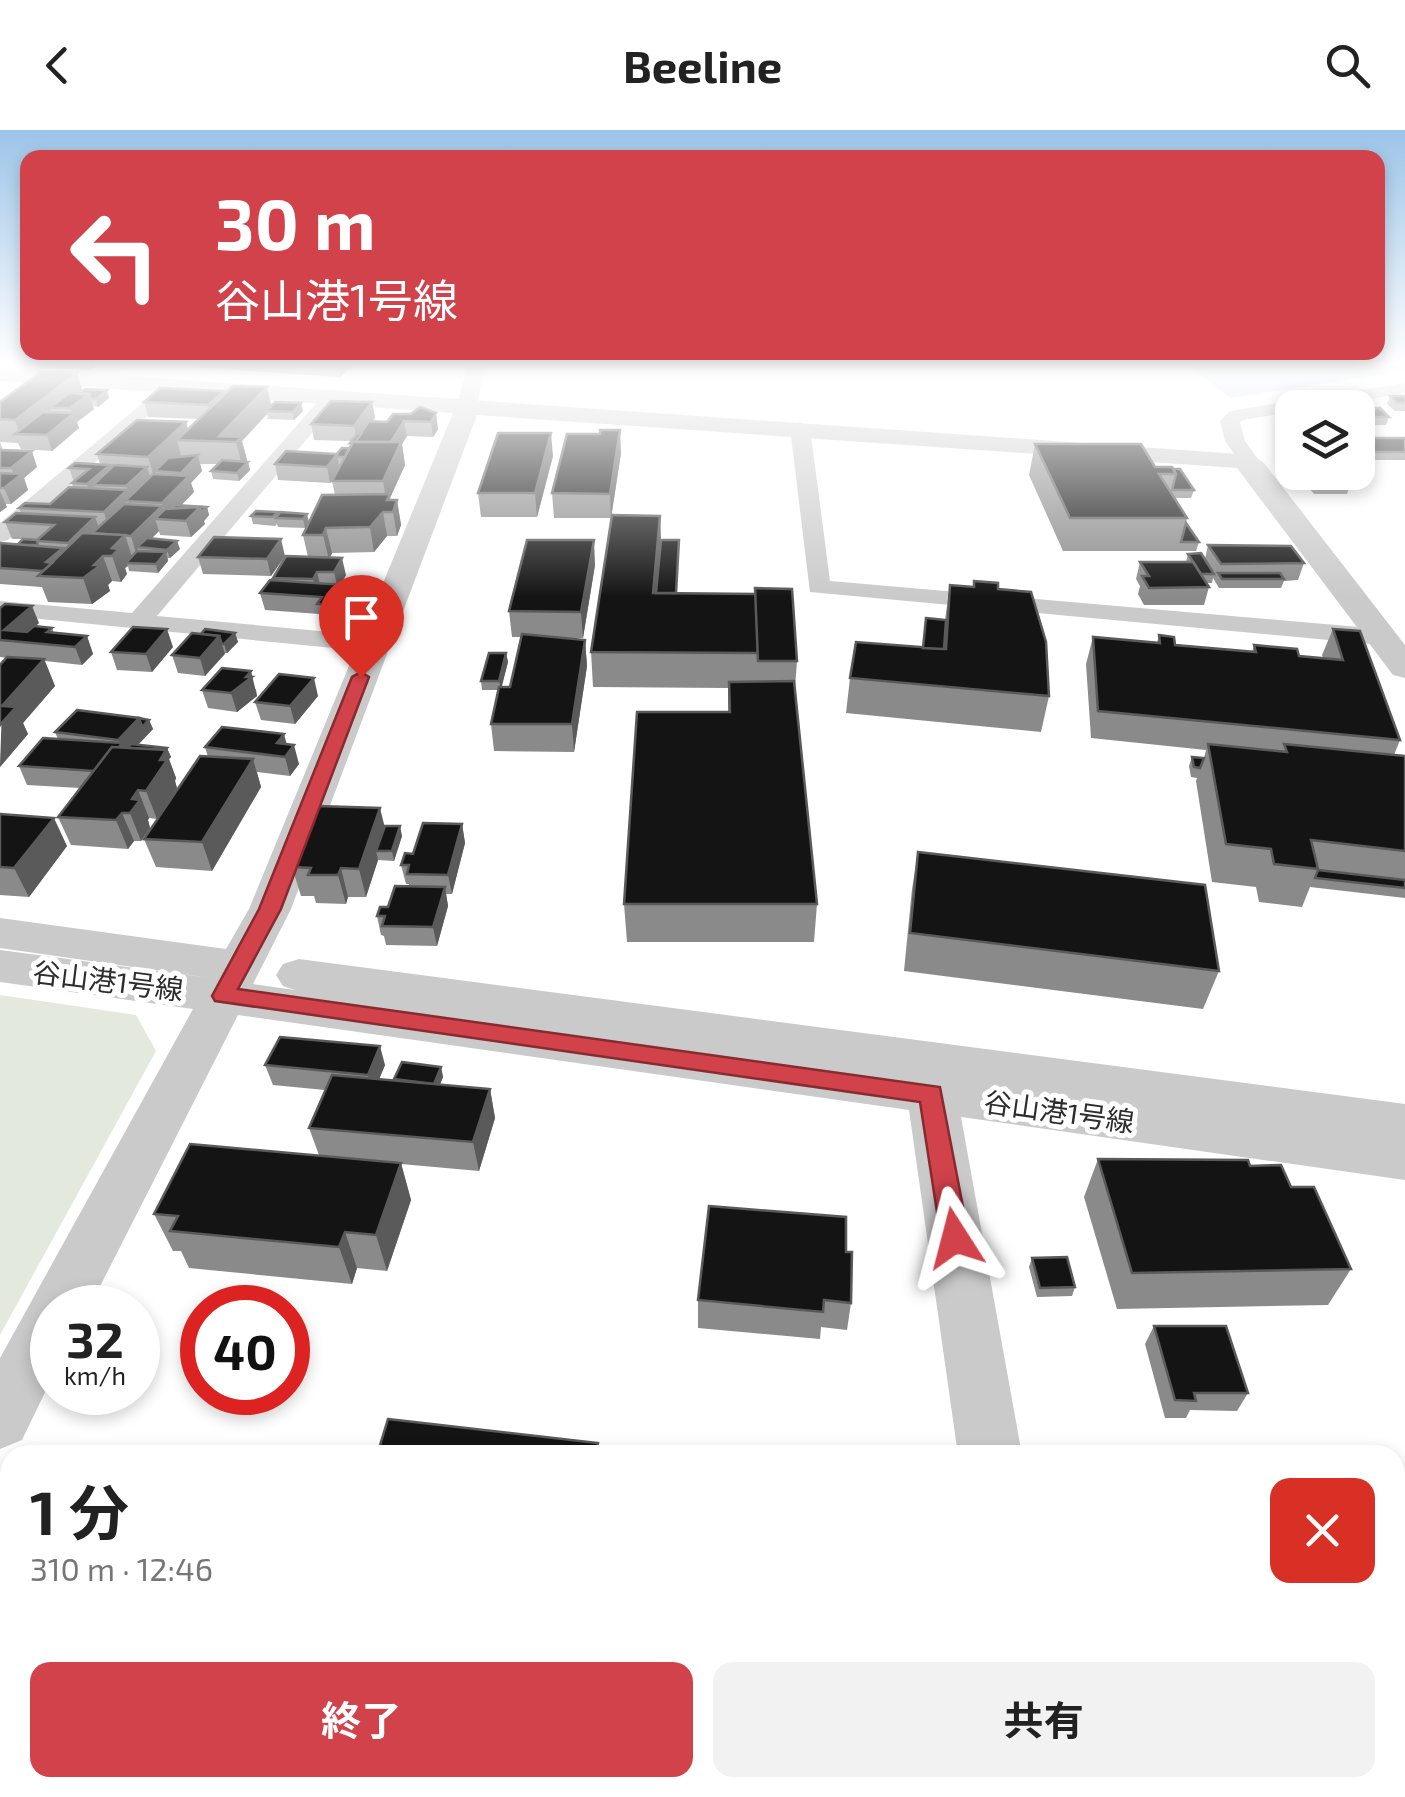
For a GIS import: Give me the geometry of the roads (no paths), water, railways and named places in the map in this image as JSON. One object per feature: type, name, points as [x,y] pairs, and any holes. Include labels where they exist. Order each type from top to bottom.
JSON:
[{"type":"street","points":[[0,536],[108,441]]},
{"type":"street","points":[[139,621],[294,441]]},
{"type":"street","points":[[71,1285],[270,909],[454,441]]},
{"type":"street","points":[[802,441],[819,587],[1382,637]]},
{"type":"street","points":[[899,441],[1256,469]]},
{"type":"street","points":[[1235,441],[1405,668]]},
{"type":"street","points":[[0,608],[374,644]]},
{"type":"street","name":"谷山港1号線","points":[[0,934],[231,981],[929,1077],[1405,1159]]},
{"type":"street","name":"谷山港1号線","points":[[0,966],[231,981]]},
{"type":"street","points":[[929,1077],[988,1445]]},
{"type":"street","name":"谷山港1号線","points":[[929,1077],[1405,1124]]},
{"type":"street","points":[[0,1419],[30,1361]]}]
